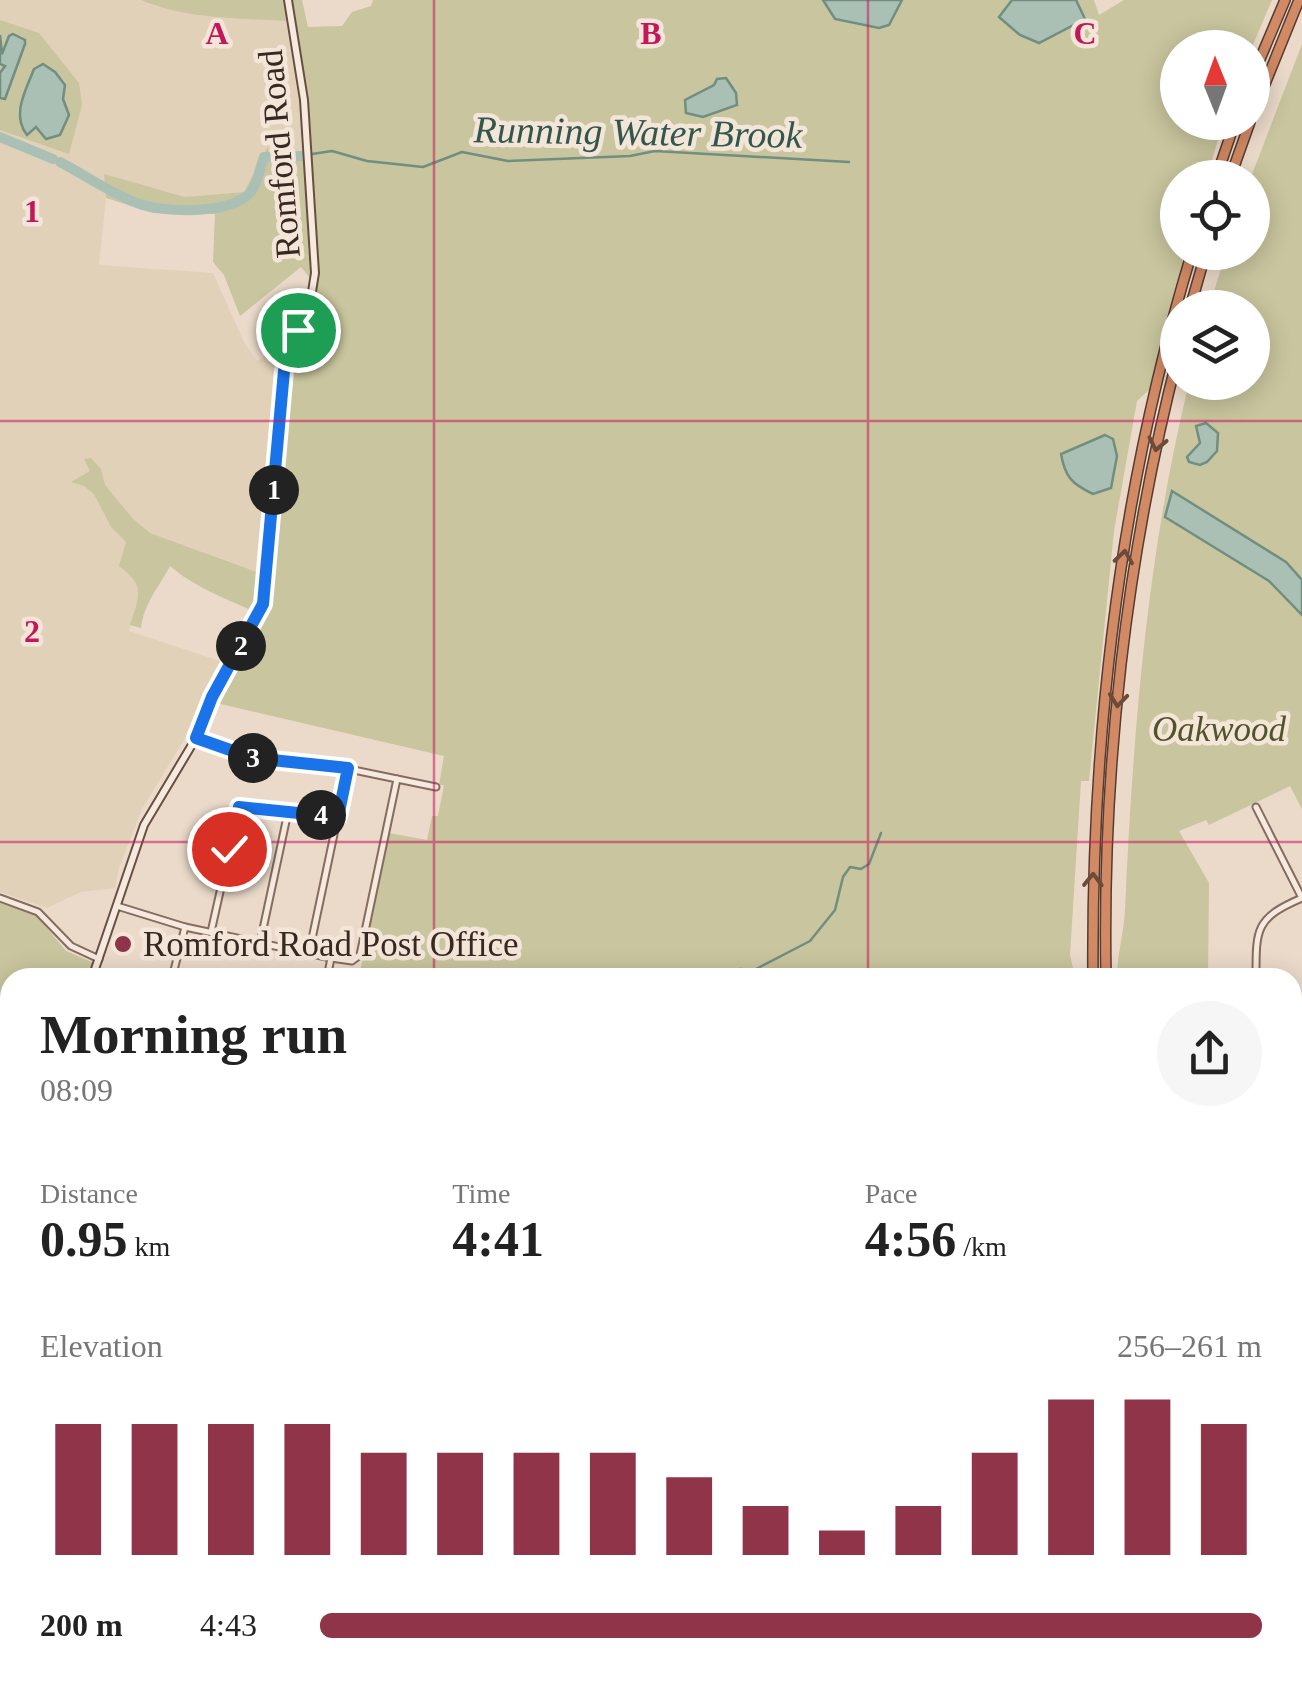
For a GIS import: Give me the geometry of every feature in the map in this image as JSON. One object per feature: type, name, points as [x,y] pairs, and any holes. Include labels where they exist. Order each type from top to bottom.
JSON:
[{"type":"highway","points":[[1270,35],[1285,0]]},
{"type":"highway","points":[[1270,72],[1299,0]]},
{"type":"highway","points":[[1093,968],[1095,813],[1112,638],[1146,433],[1187,270]]},
{"type":"highway","points":[[1106,968],[1108,822],[1118,698],[1140,534],[1168,400]]},
{"type":"street","name":"Romford Road","points":[[96,968],[144,825],[196,738],[212,697],[263,604],[286,361],[313,294],[315,253],[304,100],[288,0]]},
{"type":"street","points":[[196,738],[253,758],[348,768],[436,787]]},
{"type":"street","points":[[309,953],[348,768]]},
{"type":"street","points":[[117,906],[184,927],[352,961],[360,955],[397,778]]},
{"type":"street","points":[[211,933],[239,807],[338,817]]},
{"type":"street","points":[[1256,808],[1302,898],[1273,911],[1260,926],[1257,968]]},
{"type":"street","points":[[260,943],[288,812]]},
{"type":"street","points":[[194,841],[229,849]]},
{"type":"street","points":[[0,898],[38,912],[71,946],[99,959]]},
{"type":"street","points":[[174,968],[184,927]]},
{"type":"street","points":[[329,968],[331,958]]},
{"type":"shaded area","points":[[0,0],[141,0],[158,7],[286,21],[307,153],[270,155],[267,148],[244,192],[185,197],[105,175],[99,265],[213,273],[244,342],[257,361],[275,351],[287,354],[267,575],[150,533],[135,577],[140,595],[129,631],[220,661],[187,735],[142,809],[115,888],[81,892],[47,908],[0,892]]},
{"type":"shaded area","points":[[823,0],[902,0],[889,25],[879,28],[835,19]]},
{"type":"shaded area","points":[[1012,0],[1076,0],[1085,19],[1039,43],[1020,35],[999,17]]},
{"type":"shaded area","points":[[13,34],[25,40],[25,44],[5,99],[0,98],[0,73],[5,66],[0,64],[0,35],[2,54]]},
{"type":"shaded area","points":[[43,64],[65,85],[63,99],[69,115],[60,135],[46,139],[36,127],[27,135],[20,119],[34,69]]},
{"type":"shaded area","points":[[726,78],[736,93],[737,105],[703,117],[686,113],[685,100],[714,85],[717,79]]},
{"type":"shaded area","points":[[1206,423],[1218,433],[1217,451],[1200,465],[1189,462],[1187,457],[1200,443],[1196,426]]},
{"type":"shaded area","points":[[1105,435],[1113,439],[1117,456],[1111,488],[1093,494],[1071,479],[1061,454]]},
{"type":"shaded area","points":[[1172,491],[1286,562],[1302,580],[1302,615],[1269,581],[1165,517]]},
{"type":"green space","points":[[141,0],[302,0],[308,27],[342,26],[352,12],[371,6],[373,0],[822,0],[835,19],[895,16],[902,0],[1012,0],[999,18],[1085,20],[1076,0],[1094,0],[1099,15],[1124,0],[1272,0],[1259,30],[1160,30],[1160,140],[1218,140],[1212,160],[1160,160],[1160,270],[1182,270],[1177,290],[1160,290],[1160,352],[1150,389],[1137,401],[1114,531],[1089,781],[1081,781],[1070,955],[1073,968],[361,968],[389,833],[427,840],[432,816],[438,816],[444,756],[216,703],[231,675],[226,672],[259,614],[201,587],[170,566],[149,603],[141,628],[130,625],[138,592],[133,579],[119,566],[126,542],[111,527],[94,494],[71,482],[90,471],[84,459],[91,458],[101,469],[105,485],[150,533],[266,575],[286,361],[307,313],[315,273],[305,118],[290,15],[286,21],[175,11]]},
{"type":"green space","points":[[0,20],[39,33],[79,83],[82,105],[69,154],[0,130]]},
{"type":"green space","name":"Oakwood","points":[[1302,44],[1302,580],[1286,562],[1173,491],[1165,516],[1269,581],[1302,615],[1302,809],[1290,786],[1209,825],[1206,820],[1179,831],[1209,883],[1208,968],[1118,968],[1144,644],[1162,513],[1185,400],[1270,400],[1270,290],[1214,290],[1221,270],[1270,270],[1270,160],[1258,160],[1265,140],[1270,140],[1270,127]]},
{"type":"green space","points":[[268,146],[269,160],[304,158],[311,279],[301,267],[240,316],[224,275],[213,262],[215,214],[153,213],[106,198],[104,174],[185,197],[244,192]]},
{"type":"green space","points":[[0,902],[37,916],[66,951],[94,963],[91,968],[0,968]]},
{"type":"waterway","points":[[0,137],[53,159]]},
{"type":"waterway","name":"Running Water Brook","points":[[312,154],[332,151],[367,161],[423,167],[462,152],[508,161],[630,156],[655,151],[849,162]]},
{"type":"waterway","points":[[60,162],[137,203],[195,210],[227,205],[250,193],[264,157],[301,156]]},
{"type":"waterway","points":[[758,968],[810,941],[835,910],[843,877],[850,867],[861,869],[869,864],[881,833]]},
{"type":"place","name":"Romford Road Post Office","points":[[123,944]]},
{"type":"route","points":[[229,849],[239,807],[338,817],[348,768],[253,758],[196,738],[212,697],[259,614],[266,592],[284,371],[298,330]]}]
